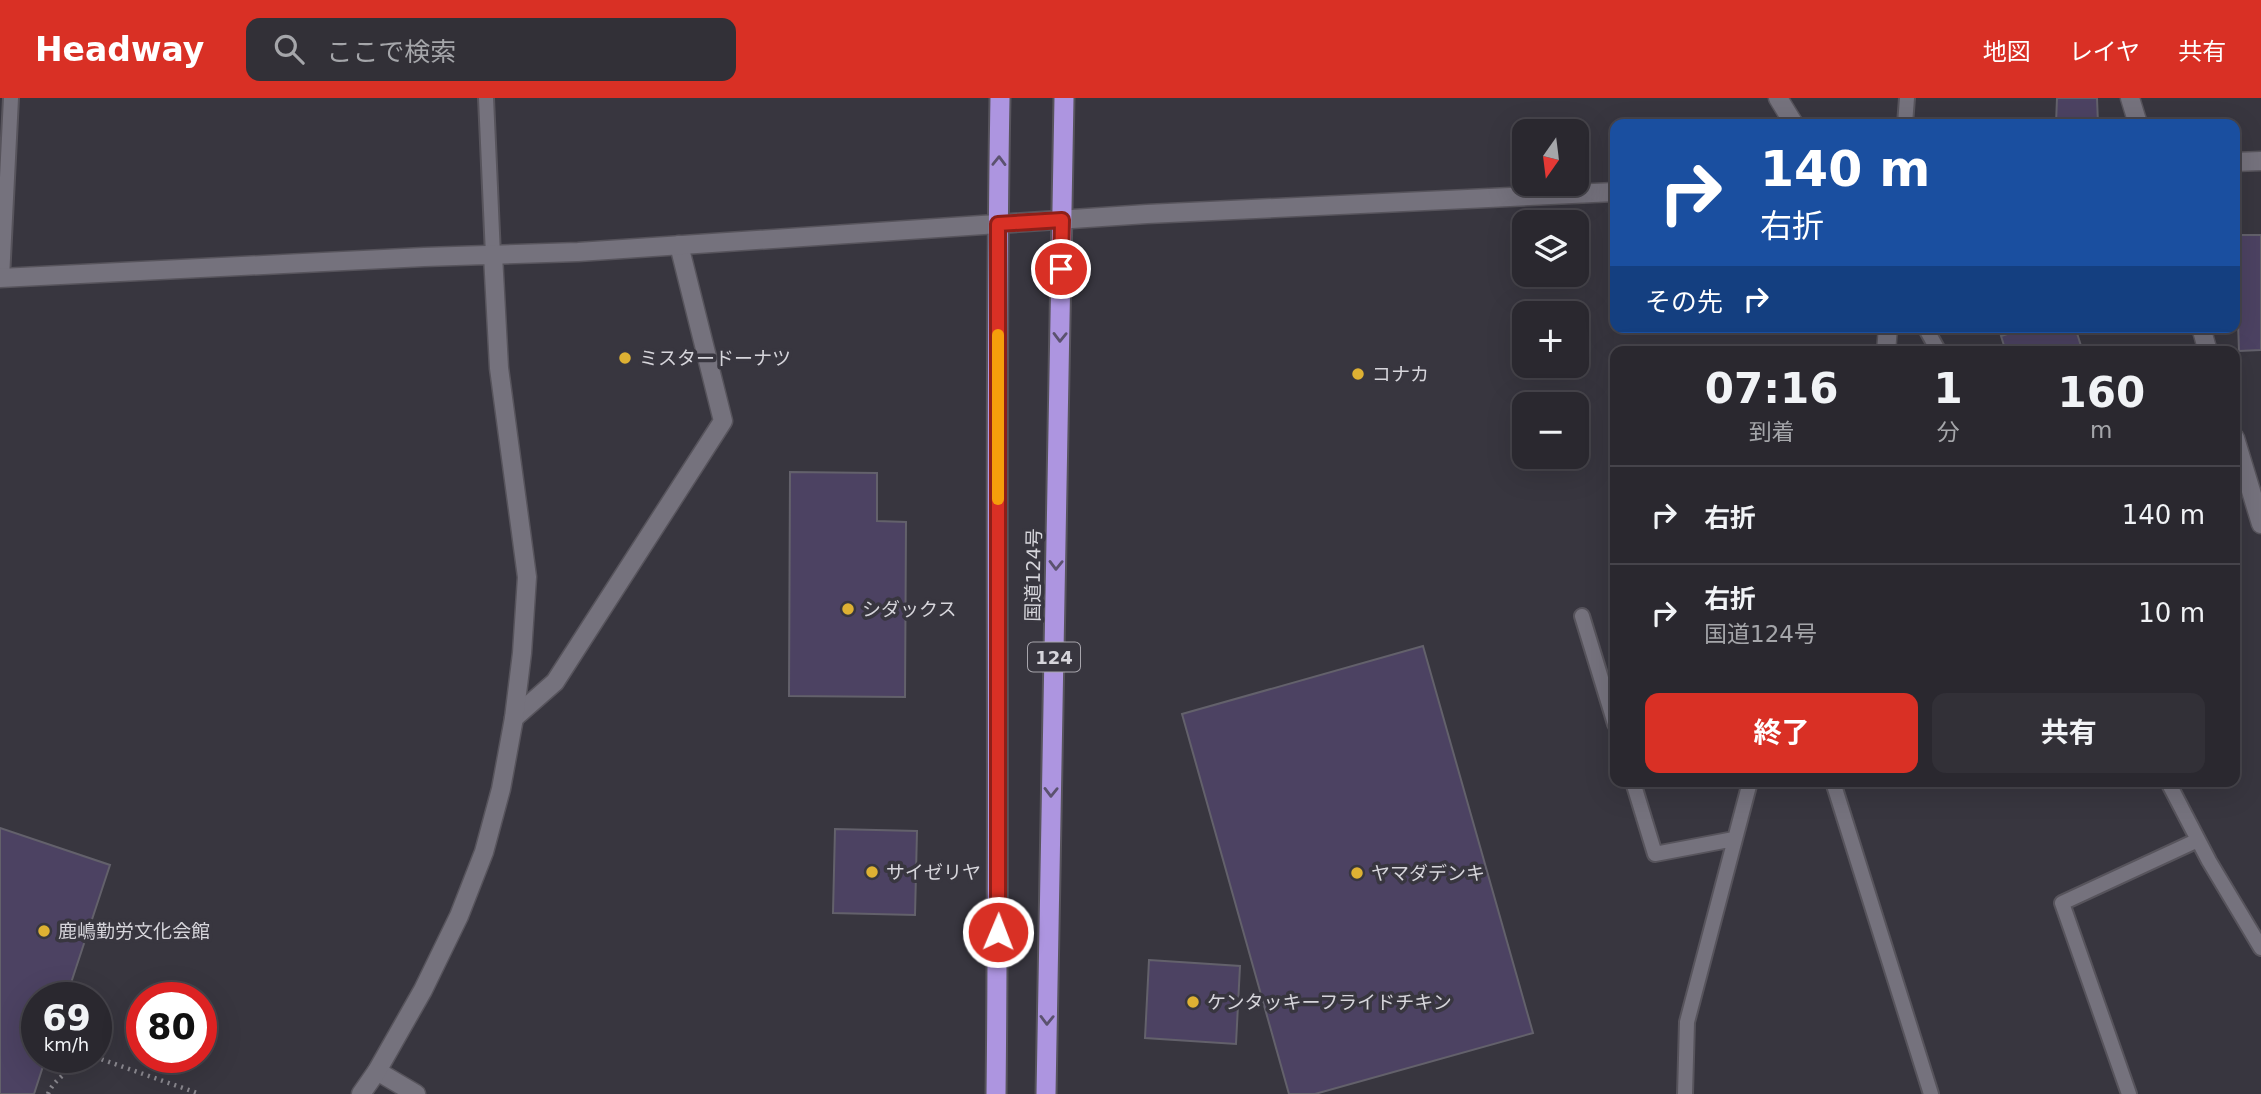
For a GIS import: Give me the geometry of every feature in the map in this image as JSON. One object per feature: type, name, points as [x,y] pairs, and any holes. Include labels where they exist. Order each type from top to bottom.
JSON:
[{"type":"highway","name":"国道124号","points":[[996,1094],[999,878],[1000,98]]},
{"type":"highway","name":"国道124号","points":[[1046,1094],[1064,98]]},
{"type":"street","points":[[1778,98],[1791,119]]},
{"type":"street","points":[[2130,98],[2136,119]]},
{"type":"street","points":[[2240,162],[2261,161]]},
{"type":"street","points":[[1,278],[493,256],[1174,212],[1610,192]]},
{"type":"street","points":[[514,718],[555,682],[723,421],[680,245]]},
{"type":"street","points":[[361,1094],[423,990],[459,916],[484,852],[501,789],[514,718],[527,577],[499,368],[493,256]]},
{"type":"street","points":[[2240,455],[2261,524]]},
{"type":"street","points":[[377,1071],[416,1094]]},
{"type":"lane","points":[[1,278],[11,98]]},
{"type":"lane","points":[[486,98],[493,256]]},
{"type":"lane","points":[[1905,119],[1907,98]]},
{"type":"lane","points":[[1582,616],[1610,708]]},
{"type":"lane","points":[[1635,787],[1655,854],[1734,839]]},
{"type":"lane","points":[[1685,1094],[1687,1022],[1749,787]]},
{"type":"lane","points":[[1835,787],[1931,1094]]},
{"type":"lane","points":[[2171,787],[2261,948]]},
{"type":"lane","points":[[2129,1094],[2062,903],[2198,840]]},
{"type":"path","points":[[112,1063],[200,1094]]},
{"type":"path","points":[[48,1094],[51,1084],[67,1073]]},
{"type":"building","points":[[2057,98],[2097,98],[2098,119],[2056,119]]},
{"type":"building","points":[[2240,235],[2261,235],[2261,350],[2240,351]]},
{"type":"building","points":[[2010,333],[2077,333],[2081,346],[2004,346],[2001,336]]},
{"type":"building","name":"シダックス","points":[[790,472],[877,473],[877,521],[906,522],[905,697],[789,696]]},
{"type":"building","name":"ヤマダデンキ","points":[[1423,646],[1533,1033],[1315,1094],[1289,1094],[1182,714]]},
{"type":"building","name":"鹿嶋勤労文化会館","points":[[0,828],[110,865],[71,982],[21,982],[21,1073],[41,1073],[34,1094],[0,1094]]},
{"type":"building","points":[[835,829],[917,831],[915,915],[833,913]]},
{"type":"building","name":"ケンタッキーフライドチキン","points":[[1149,960],[1240,966],[1236,1044],[1145,1038]]},
{"type":"slow traffic","points":[[998,335],[998,499]]},
{"type":"place","name":"ミスタードーナツ","points":[[625,358]]},
{"type":"place","name":"コナカ","points":[[1358,374]]},
{"type":"place","name":"シダックス","points":[[848,609]]},
{"type":"place","name":"サイゼリヤ","points":[[872,872]]},
{"type":"place","name":"ヤマダデンキ","points":[[1357,873]]},
{"type":"place","name":"鹿嶋勤労文化会館","points":[[44,931]]},
{"type":"place","name":"ケンタッキーフライドチキン","points":[[1193,1002]]},
{"type":"route","points":[[998,932],[998,224],[1062,220],[1061,269]]}]
